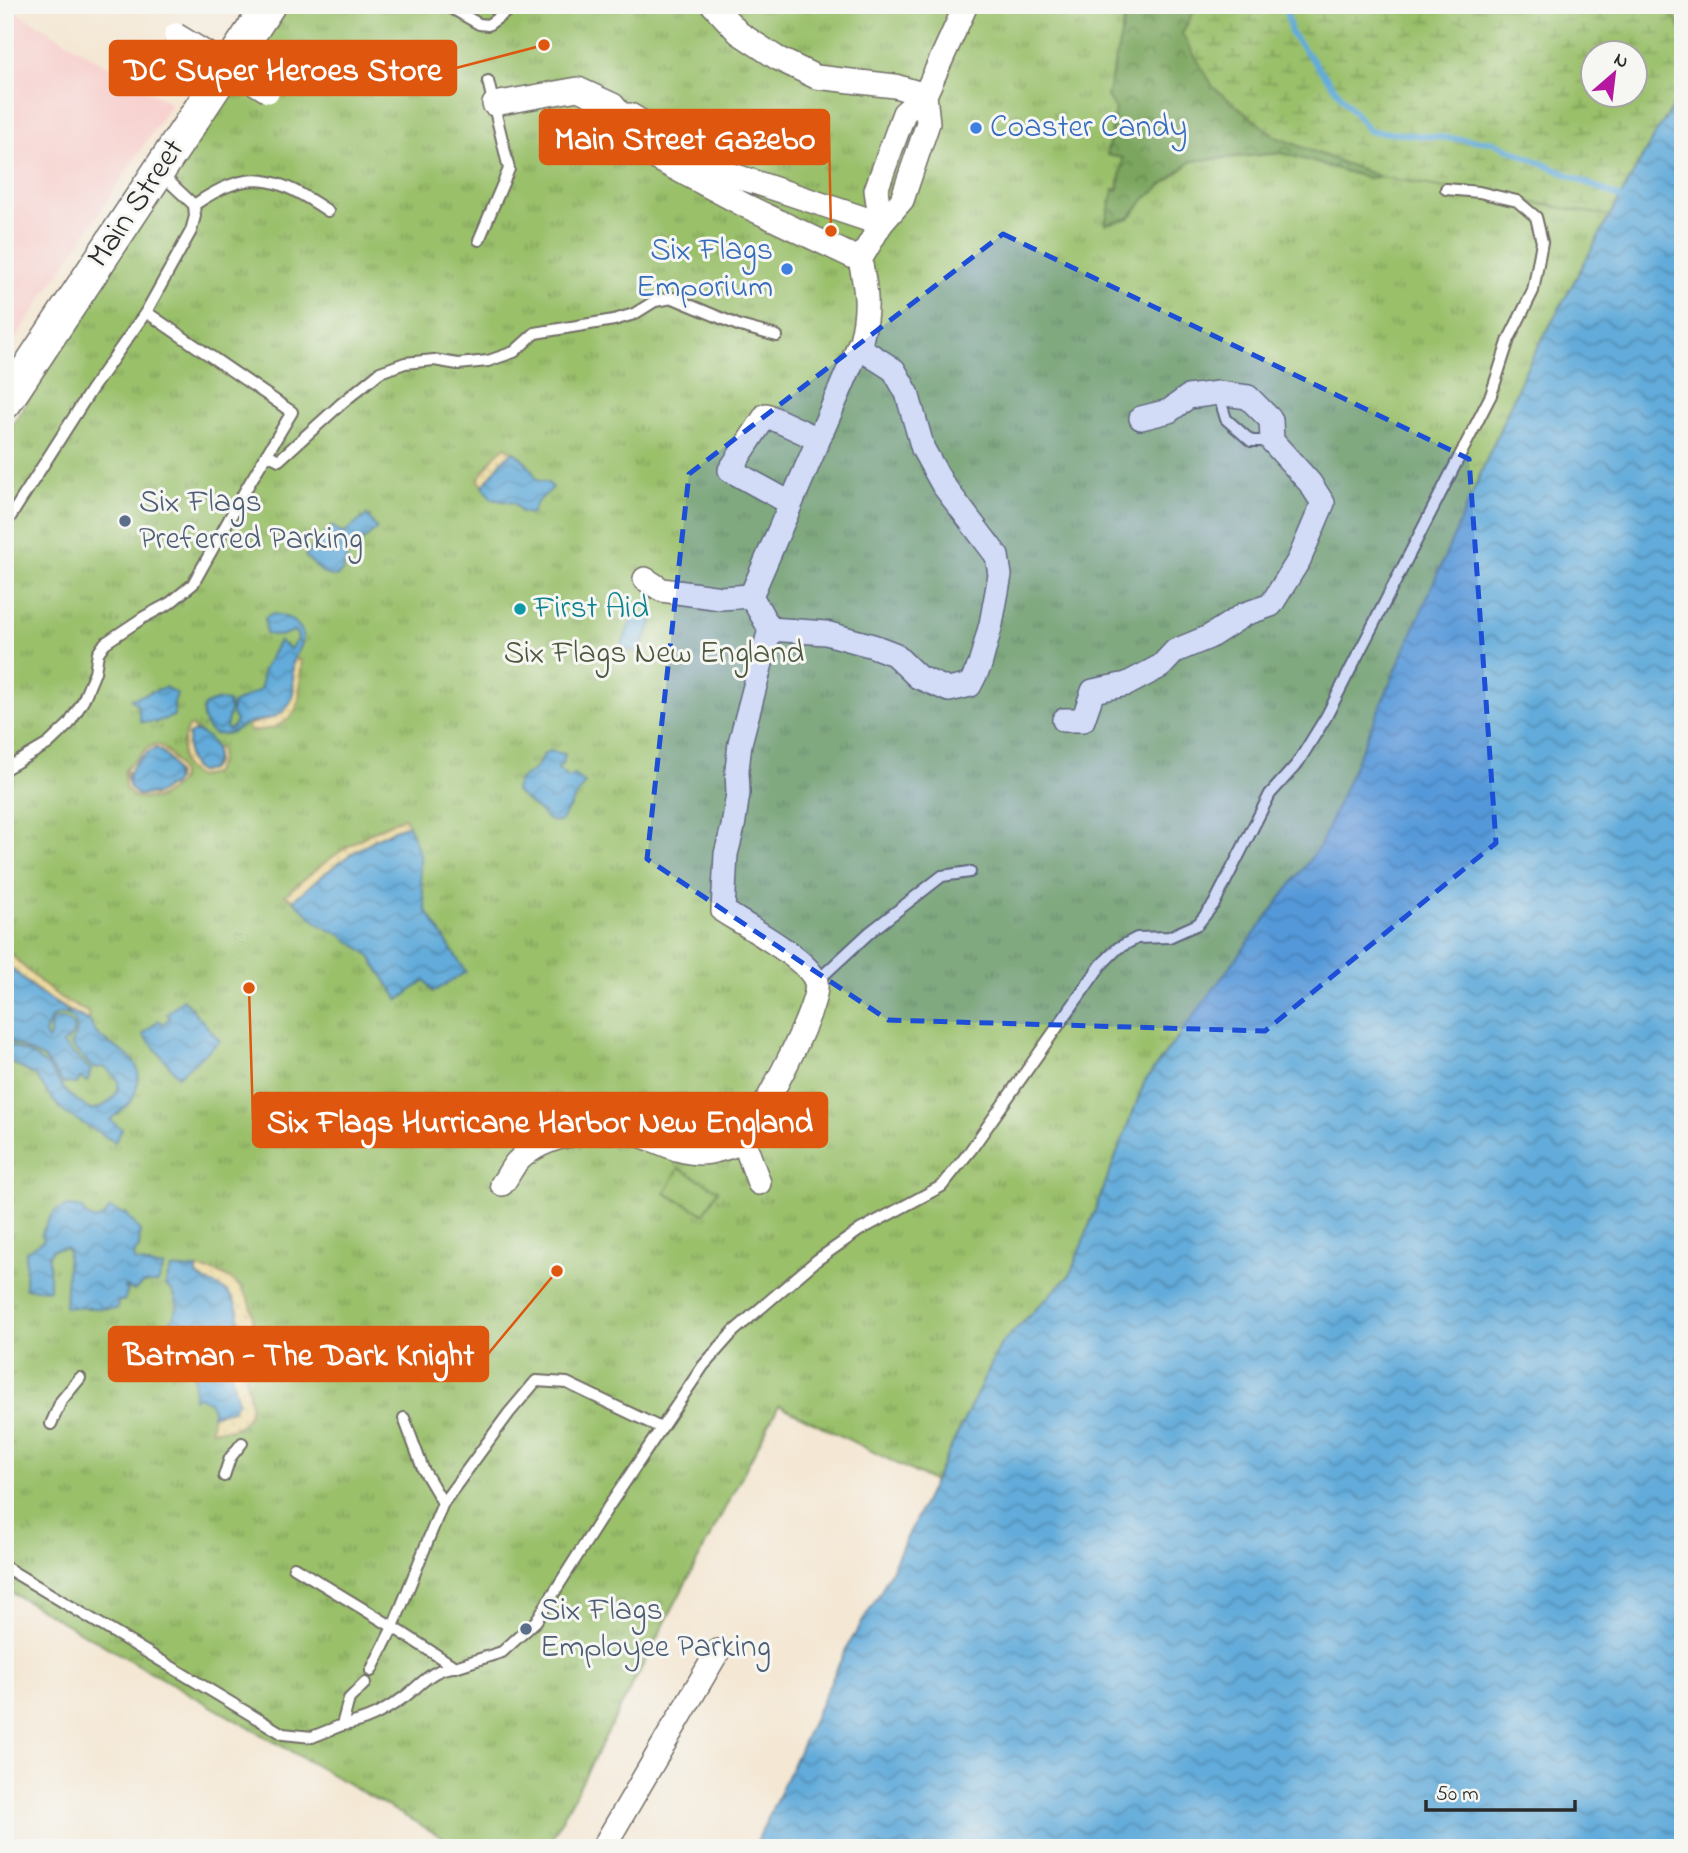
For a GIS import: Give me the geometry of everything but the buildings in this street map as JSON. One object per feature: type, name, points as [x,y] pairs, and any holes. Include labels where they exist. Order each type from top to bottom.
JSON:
[{"type":"main road","name":"Main Street","points":[[5,403],[269,5]]},
{"type":"street","points":[[713,5],[739,33],[777,58],[816,77],[895,86],[925,95]]},
{"type":"street","points":[[751,596],[858,347],[868,315],[860,260],[881,225],[876,190],[904,113],[925,95],[966,5]]},
{"type":"street","points":[[176,35],[268,91]]},
{"type":"street","points":[[494,104],[578,89],[667,137],[709,167],[881,225]]},
{"type":"street","points":[[612,105],[659,159],[746,206],[860,260]]},
{"type":"street","points":[[770,629],[826,633],[873,646],[894,654],[918,677],[949,690],[971,685],[980,665],[1000,575],[997,556],[943,485],[923,449],[907,393],[894,370],[858,347]]},
{"type":"street","points":[[1064,720],[1083,720],[1093,691],[1127,684],[1161,666],[1175,651],[1209,637],[1245,614],[1271,604],[1299,560],[1323,503],[1310,483],[1272,441],[1271,420],[1248,397],[1218,393],[1188,397],[1169,411],[1141,418]]},
{"type":"street","points":[[790,503],[730,470],[766,415],[818,439]]},
{"type":"street","points":[[645,579],[662,590],[721,598],[751,596]]},
{"type":"street","points":[[751,596],[770,629],[740,743],[738,793],[726,854],[723,911],[792,955],[811,973],[816,982],[814,1000],[807,1019],[744,1142],[760,1183]]},
{"type":"street","points":[[502,1184],[518,1161],[530,1151],[550,1141],[581,1132],[634,1134],[685,1151],[701,1153],[744,1142]]},
{"type":"street","points":[[603,1848],[718,1651]]},
{"type":"lane","points":[[446,5],[479,24],[488,25],[506,12]]},
{"type":"lane","points":[[480,240],[509,169],[488,81]]},
{"type":"lane","points":[[5,525],[90,390],[146,313],[191,231],[195,216],[194,205],[159,172]]},
{"type":"lane","points":[[194,205],[229,184],[262,179],[274,181],[305,196],[328,211]]},
{"type":"lane","points":[[5,1567],[283,1734],[312,1737],[342,1725],[362,1723],[402,1699],[440,1668],[455,1667],[502,1652],[536,1620],[703,1366],[734,1331],[772,1296],[860,1230],[942,1186],[1101,965],[1118,948],[1137,938],[1169,937],[1198,924],[1214,904],[1270,794],[1297,764],[1358,658],[1491,395],[1509,339],[1533,291],[1542,242],[1536,217],[1517,201],[1479,192],[1446,189]]},
{"type":"lane","points":[[267,454],[279,460],[380,372],[405,363],[434,360],[458,364],[488,361],[514,352],[535,333],[614,320],[634,314],[655,301],[673,298],[740,326],[777,336]]},
{"type":"lane","points":[[5,769],[48,744],[69,724],[83,701],[95,672],[98,653],[105,643],[170,603],[193,584],[292,412],[146,313]]},
{"type":"lane","points":[[816,982],[870,932],[942,876],[970,872]]},
{"type":"lane","points":[[51,1424],[69,1389],[80,1378]]},
{"type":"lane","points":[[371,1671],[393,1627],[443,1503],[509,1412],[536,1381],[567,1383],[661,1429]]},
{"type":"lane","points":[[404,1418],[423,1469],[443,1503]]},
{"type":"lane","points":[[224,1476],[230,1458],[242,1443]]},
{"type":"lane","points":[[294,1567],[455,1667]]},
{"type":"lane","points":[[342,1725],[349,1699],[365,1683]]},
{"type":"highlighted area","points":[[1003,234],[1469,459],[1496,843],[1265,1031],[888,1020],[647,859],[689,474]]},
{"type":"shaded area","points":[[5,5],[171,104],[5,355]]},
{"type":"green space","name":"Six Flags New England","points":[[287,5],[1683,5],[1683,92],[1654,136],[1525,371],[1320,846],[1145,1081],[1070,1275],[1001,1344],[934,1482],[779,1405],[547,1848],[461,1848],[5,1589],[5,437],[122,250]]},
{"type":"green space","points":[[1128,5],[1197,5],[1182,34],[1276,137],[1381,177],[1368,178],[1282,153],[1192,161],[1145,199],[1129,218],[1105,224],[1114,189],[1118,190],[1123,158],[1107,155],[1115,109],[1107,96]]},
{"type":"green space","points":[[1197,5],[1667,5],[1683,33],[1683,92],[1654,136],[1610,216],[1381,177],[1276,137],[1214,88],[1182,34]]},
{"type":"green space","points":[[679,1168],[718,1190],[704,1214],[665,1193]]},
{"type":"sand","points":[[506,447],[513,452],[502,461],[483,486],[478,479],[497,453]]},
{"type":"sand","points":[[294,658],[302,661],[297,708],[284,722],[273,728],[251,732],[248,727],[250,724],[278,715],[290,703]]},
{"type":"sand","points":[[189,726],[200,732],[195,731],[188,736],[189,760],[198,772],[210,770],[216,763],[216,748],[220,748],[220,762],[213,774],[198,777],[184,766],[183,746]]},
{"type":"sand","points":[[156,744],[165,749],[178,766],[181,777],[179,782],[156,799],[134,797],[125,788],[124,772],[128,774],[126,778],[153,796],[176,780],[177,774],[167,756],[146,754],[129,773],[125,770],[146,749]]},
{"type":"sand","points":[[404,817],[408,825],[362,847],[293,900],[285,895],[342,851]]},
{"type":"sand","points":[[5,949],[54,993],[88,1012],[90,1021],[44,996],[26,981],[5,962]]},
{"type":"sand","points":[[197,1269],[219,1273],[237,1284],[249,1301],[252,1312],[253,1323],[245,1365],[250,1396],[249,1413],[243,1423],[230,1429],[211,1430],[212,1415],[232,1410],[237,1401],[231,1370],[237,1339],[204,1282],[197,1275]]},
{"type":"water","points":[[1683,92],[1683,1848],[754,1848],[846,1649],[881,1591],[1001,1344],[1070,1275],[1145,1081],[1320,846],[1525,371],[1654,136]]},
{"type":"water","points":[[513,452],[527,464],[537,480],[548,483],[553,488],[537,502],[531,514],[521,512],[514,503],[492,499],[483,486],[502,461]]},
{"type":"water","points":[[367,515],[377,529],[349,552],[342,571],[336,577],[324,574],[305,556],[332,526],[343,534]]},
{"type":"water","points":[[634,613],[653,620],[639,654],[621,647]]},
{"type":"water","points":[[271,614],[292,620],[302,633],[303,642],[293,664],[291,701],[279,715],[244,725],[227,734],[214,734],[204,721],[205,705],[219,700],[228,702],[230,709],[226,728],[228,730],[233,727],[236,721],[232,714],[232,704],[261,687],[263,670],[279,641],[290,649],[298,640],[294,631],[280,636],[266,634],[265,618]]},
{"type":"water","points":[[165,687],[177,694],[174,716],[156,722],[141,722],[137,704],[131,699]]},
{"type":"water","points":[[195,731],[207,737],[214,746],[216,758],[210,770],[199,772],[189,760],[188,736]]},
{"type":"water","points":[[156,748],[172,765],[174,781],[172,786],[157,794],[138,795],[128,783],[131,769],[142,757]]},
{"type":"water","points":[[549,751],[565,754],[563,765],[559,765],[558,769],[569,778],[574,775],[585,783],[560,822],[550,821],[515,791],[518,782],[535,769]]},
{"type":"water","points":[[408,825],[420,854],[420,874],[426,910],[466,972],[433,992],[425,980],[399,1000],[368,954],[341,935],[320,925],[293,900],[362,847]]},
{"type":"water","points":[[5,962],[36,991],[68,1011],[67,1015],[60,1014],[51,1018],[45,1033],[48,1040],[50,1023],[56,1019],[73,1025],[71,1036],[62,1044],[91,1070],[87,1082],[80,1078],[77,1084],[63,1083],[45,1059],[5,1039]]},
{"type":"water","points":[[183,999],[220,1041],[178,1076],[143,1034],[159,1020],[162,1024],[170,1018],[167,1014]]},
{"type":"water","points":[[70,1012],[90,1021],[94,1031],[127,1055],[138,1070],[136,1092],[128,1104],[110,1120],[122,1129],[115,1142],[65,1113],[36,1076],[5,1059],[5,1043],[47,1065],[67,1093],[90,1110],[106,1104],[117,1091],[118,1080],[105,1067],[93,1068],[70,1045],[77,1030],[75,1022],[68,1016]]},
{"type":"water","points":[[69,1206],[82,1208],[85,1215],[95,1220],[105,1216],[110,1208],[126,1213],[140,1231],[139,1248],[135,1252],[134,1261],[164,1266],[158,1283],[144,1283],[134,1291],[125,1286],[128,1290],[124,1301],[118,1301],[117,1309],[65,1307],[68,1250],[65,1248],[53,1249],[49,1255],[49,1290],[25,1288],[26,1251],[44,1240],[41,1235],[53,1213]]},
{"type":"water","points":[[171,1269],[197,1269],[197,1275],[225,1290],[235,1303],[239,1320],[231,1368],[238,1401],[232,1410],[212,1415],[209,1401],[198,1397],[194,1399],[194,1367],[144,1365],[142,1343],[145,1342],[144,1336],[148,1328],[160,1328],[168,1324],[178,1306],[173,1292],[165,1285]]},
{"type":"waterway","points":[[1285,5],[1291,33],[1369,131],[1493,142],[1628,201]]},
{"type":"place","name":"DC Super Heroes Store","points":[[544,45]]},
{"type":"place","name":"Coaster Candy","points":[[976,128]]},
{"type":"place","name":"Main Street Gazebo","points":[[831,231]]},
{"type":"place","name":"Six Flags Emporium","points":[[787,269]]},
{"type":"place","name":"Six Flags Preferred Parking","points":[[125,521]]},
{"type":"place","name":"First Aid","points":[[520,609]]},
{"type":"place","name":"Six Flags Hurricane Harbor New England","points":[[249,988]]},
{"type":"place","name":"Batman - The Dark Knight","points":[[557,1271]]},
{"type":"place","name":"Six Flags Employee Parking","points":[[526,1629]]}]
